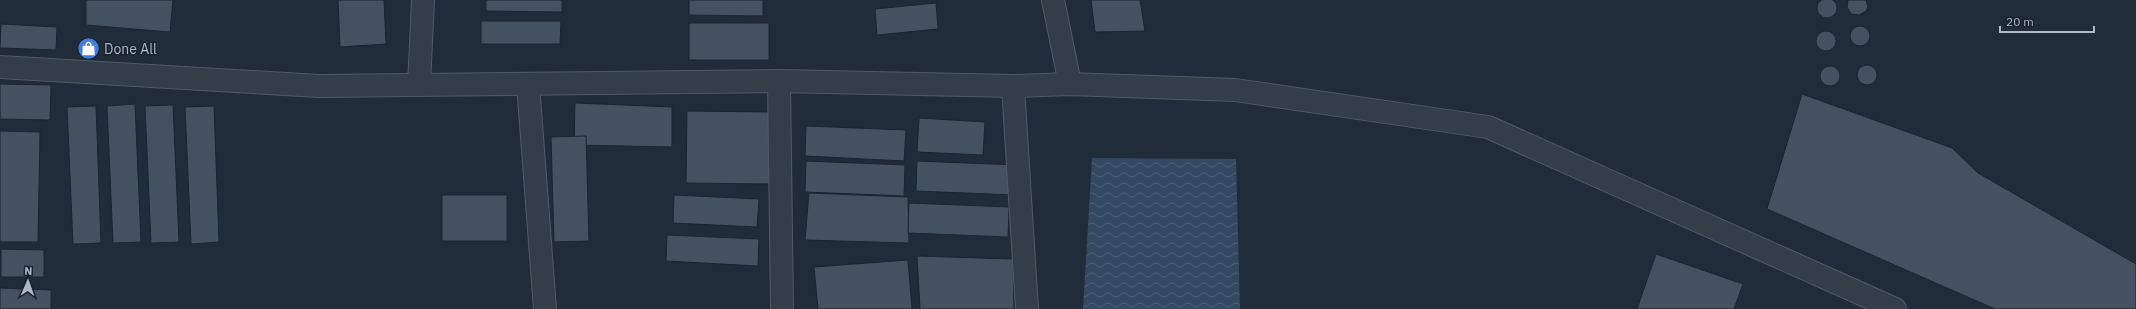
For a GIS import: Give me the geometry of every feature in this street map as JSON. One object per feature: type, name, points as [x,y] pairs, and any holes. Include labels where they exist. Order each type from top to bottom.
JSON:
[{"type":"street","points":[[419,84],[423,0]]},
{"type":"street","points":[[1053,0],[1070,84]]},
{"type":"street","points":[[0,67],[319,86],[779,81],[1013,86],[1070,84],[1235,90],[1488,126],[1895,309]]},
{"type":"street","points":[[779,81],[782,309]]},
{"type":"street","points":[[528,84],[545,309]]},
{"type":"street","points":[[1013,86],[1028,309]]},
{"type":"water","points":[[1092,158],[1236,159],[1240,309],[1083,309]]},
{"type":"building","points":[[1827,-2],[1834,1],[1837,8],[1834,15],[1827,18],[1820,15],[1817,8],[1820,1]]},
{"type":"building","points":[[86,0],[173,0],[170,32],[86,25]]},
{"type":"building","points":[[338,0],[384,0],[386,44],[340,47]]},
{"type":"building","points":[[486,0],[562,0],[562,12],[486,11]]},
{"type":"building","points":[[689,0],[763,0],[763,16],[689,15]]},
{"type":"building","points":[[1091,0],[1140,0],[1145,31],[1095,32]]},
{"type":"building","points":[[1848,0],[1866,0],[1868,7],[1866,11],[1859,15],[1851,14],[1847,7]]},
{"type":"building","points":[[936,3],[938,29],[877,35],[875,9]]},
{"type":"building","points":[[481,21],[561,21],[560,44],[481,44]]},
{"type":"building","points":[[689,23],[769,23],[769,60],[689,60]]},
{"type":"building","points":[[1,24],[57,27],[56,50],[0,48]]},
{"type":"building","points":[[1856,26],[1864,26],[1870,32],[1870,40],[1864,46],[1856,46],[1850,40],[1850,32]]},
{"type":"building","points":[[1822,31],[1830,31],[1836,37],[1836,45],[1830,51],[1822,51],[1816,45],[1816,37]]},
{"type":"building","points":[[1863,65],[1871,65],[1877,71],[1877,79],[1871,85],[1863,85],[1857,79],[1857,71]]},
{"type":"building","points":[[1826,66],[1834,66],[1840,72],[1840,80],[1834,86],[1826,86],[1820,80],[1820,72]]},
{"type":"building","points":[[0,84],[51,85],[50,120],[0,119]]},
{"type":"building","points":[[1802,94],[1952,148],[1978,173],[2136,264],[2136,309],[1995,309],[1767,209]]},
{"type":"building","points":[[575,103],[672,107],[672,147],[574,145]]},
{"type":"building","points":[[135,104],[141,242],[113,243],[107,106]]},
{"type":"building","points":[[173,105],[179,242],[151,243],[145,106]]},
{"type":"building","points":[[96,106],[101,243],[73,244],[67,107]]},
{"type":"building","points":[[214,106],[219,242],[191,244],[185,107]]},
{"type":"building","points":[[687,111],[774,112],[773,184],[686,183]]},
{"type":"building","points":[[919,118],[985,122],[983,155],[917,152]]},
{"type":"building","points":[[806,126],[906,130],[904,161],[805,156]]},
{"type":"building","points":[[0,131],[40,132],[38,242],[0,242]]},
{"type":"building","points":[[586,136],[589,241],[554,242],[551,137]]},
{"type":"building","points":[[806,161],[905,165],[904,196],[805,192]]},
{"type":"building","points":[[917,161],[1016,165],[1015,195],[916,191]]},
{"type":"building","points":[[809,193],[908,197],[909,243],[805,240]]},
{"type":"building","points":[[442,195],[507,195],[507,241],[442,241]]},
{"type":"building","points":[[674,195],[759,199],[757,227],[673,223]]},
{"type":"building","points":[[909,203],[1009,207],[1008,237],[908,233]]},
{"type":"building","points":[[667,235],[759,239],[758,266],[666,261]]},
{"type":"building","points":[[1,249],[44,250],[44,277],[1,277]]},
{"type":"building","points":[[1656,254],[1743,284],[1734,309],[1637,309]]},
{"type":"building","points":[[917,256],[1013,259],[1014,309],[920,309]]},
{"type":"building","points":[[908,260],[912,309],[818,309],[814,267]]},
{"type":"building","points":[[0,288],[51,290],[51,309],[0,309]]},
{"type":"place","name":"Done All","points":[[88,49]]}]
